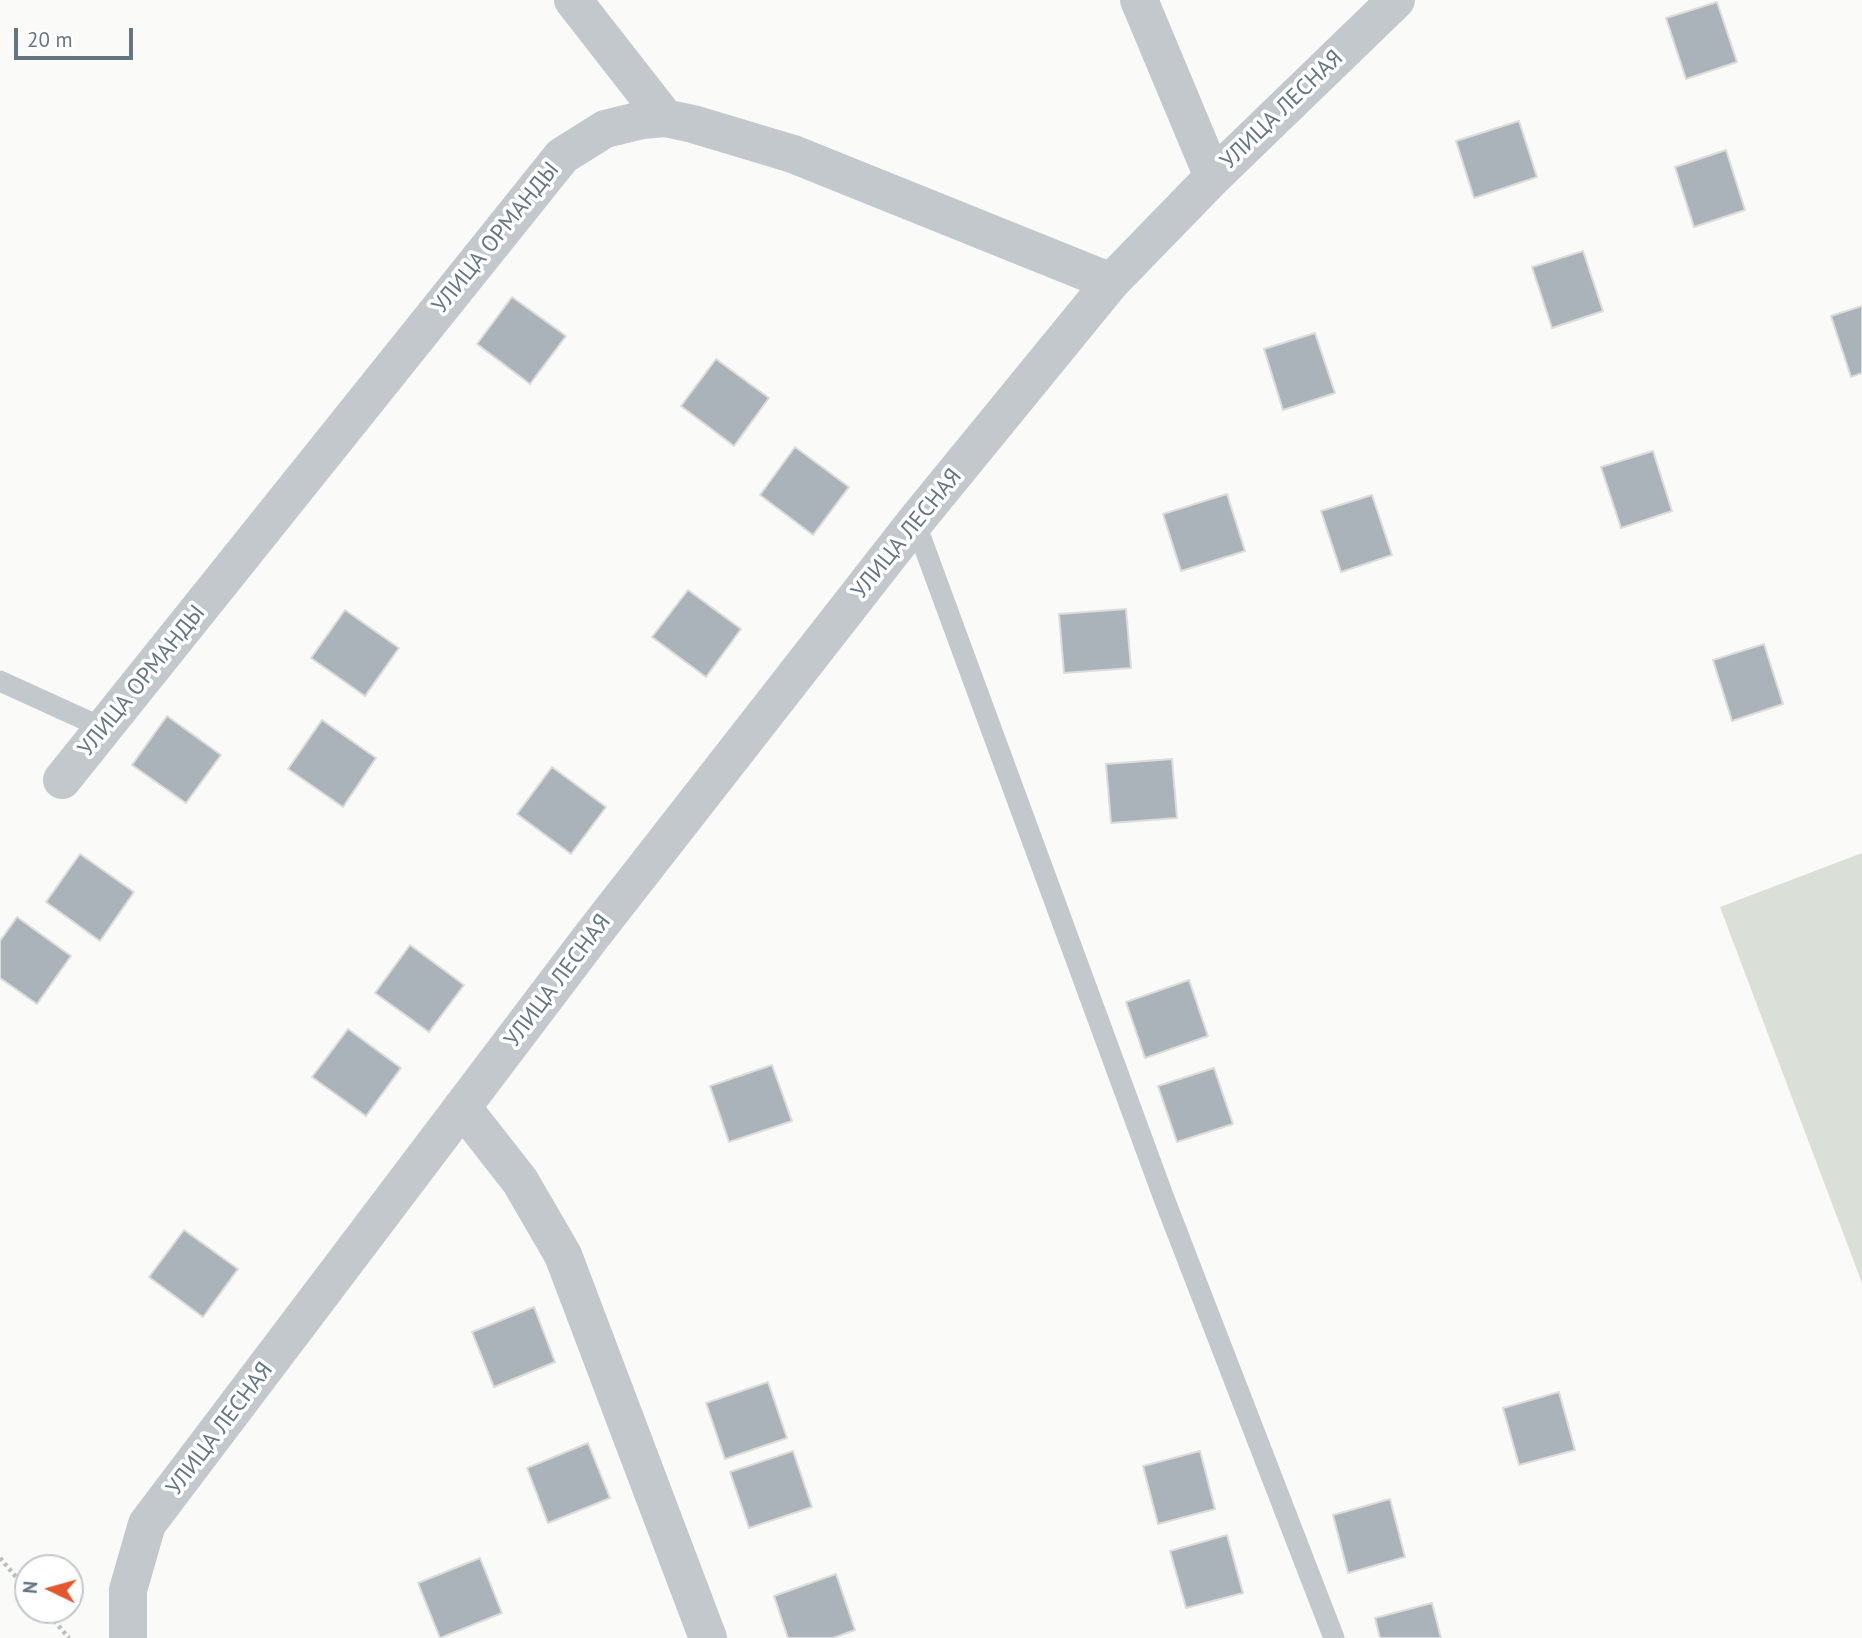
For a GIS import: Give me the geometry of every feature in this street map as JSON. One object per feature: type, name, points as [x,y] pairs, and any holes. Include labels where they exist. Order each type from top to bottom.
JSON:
[{"type":"street","points":[[573,0],[665,118]]},
{"type":"street","points":[[1139,0],[1213,177]]},
{"type":"street","name":"УЛИЦА ЛЕСНАЯ","points":[[128,1638],[128,1590],[147,1524],[463,1107],[915,522],[1111,282],[1213,177],[1395,0]]},
{"type":"street","name":"УЛИЦА ОРМАНДЫ","points":[[62,780],[562,156],[605,129],[642,120],[665,118],[793,154],[1111,282]]},
{"type":"street","points":[[463,1107],[520,1181],[563,1255],[709,1638]]},
{"type":"lane","points":[[915,522],[1165,1201],[1334,1638]]},
{"type":"lane","points":[[0,681],[103,728]]},
{"type":"path","points":[[0,1558],[14,1574]]},
{"type":"path","points":[[57,1624],[69,1638]]},
{"type":"shaded area","points":[[1862,853],[1862,1283],[1720,907]]},
{"type":"building","points":[[1717,2],[1737,62],[1686,79],[1666,18]]},
{"type":"building","points":[[1519,121],[1537,177],[1474,198],[1456,141]]},
{"type":"building","points":[[1726,150],[1745,210],[1694,227],[1675,167]]},
{"type":"building","points":[[1583,251],[1603,311],[1552,328],[1532,267]]},
{"type":"building","points":[[512,297],[566,336],[530,384],[477,344]]},
{"type":"building","points":[[1862,306],[1862,373],[1851,377],[1831,316]]},
{"type":"building","points":[[1315,333],[1335,393],[1283,410],[1264,349]]},
{"type":"building","points":[[716,359],[769,398],[734,446],[681,406]]},
{"type":"building","points":[[795,447],[849,487],[813,535],[760,495]]},
{"type":"building","points":[[1653,451],[1672,511],[1621,528],[1601,467]]},
{"type":"building","points":[[1227,494],[1245,551],[1181,571],[1163,514]]},
{"type":"building","points":[[1372,495],[1392,555],[1341,572],[1321,511]]},
{"type":"building","points":[[688,590],[741,629],[706,677],[652,637]]},
{"type":"building","points":[[1126,609],[1131,668],[1064,673],[1059,614]]},
{"type":"building","points":[[345,610],[399,648],[365,696],[311,658]]},
{"type":"building","points":[[1764,644],[1783,704],[1732,721],[1713,660]]},
{"type":"building","points":[[167,716],[221,755],[186,803],[132,765]]},
{"type":"building","points":[[322,720],[376,758],[343,807],[288,769]]},
{"type":"building","points":[[1172,759],[1177,818],[1111,823],[1106,764]]},
{"type":"building","points":[[552,767],[606,807],[571,854],[517,814]]},
{"type":"building","points":[[80,854],[134,892],[100,941],[46,902]]},
{"type":"building","points":[[17,917],[71,956],[37,1004],[0,978],[0,941]]},
{"type":"building","points":[[410,945],[464,985],[429,1032],[375,993]]},
{"type":"building","points":[[1189,980],[1208,1036],[1145,1058],[1126,1002]]},
{"type":"building","points":[[348,1029],[401,1068],[366,1116],[312,1077]]},
{"type":"building","points":[[772,1065],[792,1121],[729,1142],[710,1086]]},
{"type":"building","points":[[1214,1068],[1233,1124],[1177,1142],[1158,1086]]},
{"type":"building","points":[[184,1230],[238,1269],[203,1317],[149,1277]]},
{"type":"building","points":[[534,1307],[555,1362],[494,1387],[472,1332]]},
{"type":"building","points":[[768,1382],[787,1438],[725,1459],[706,1403]]},
{"type":"building","points":[[1559,1392],[1575,1450],[1519,1465],[1503,1408]]},
{"type":"building","points":[[588,1443],[610,1498],[548,1523],[527,1468]]},
{"type":"building","points":[[793,1451],[812,1507],[749,1528],[730,1472]]},
{"type":"building","points":[[1200,1451],[1215,1509],[1158,1524],[1143,1466]]},
{"type":"building","points":[[1390,1499],[1405,1557],[1348,1573],[1333,1515]]},
{"type":"building","points":[[1227,1535],[1243,1593],[1186,1608],[1170,1551]]},
{"type":"building","points":[[480,1558],[502,1613],[440,1638],[418,1583]]},
{"type":"building","points":[[836,1574],[855,1630],[833,1638],[788,1638],[774,1596]]},
{"type":"building","points":[[1432,1603],[1441,1638],[1380,1638],[1375,1618]]}]
